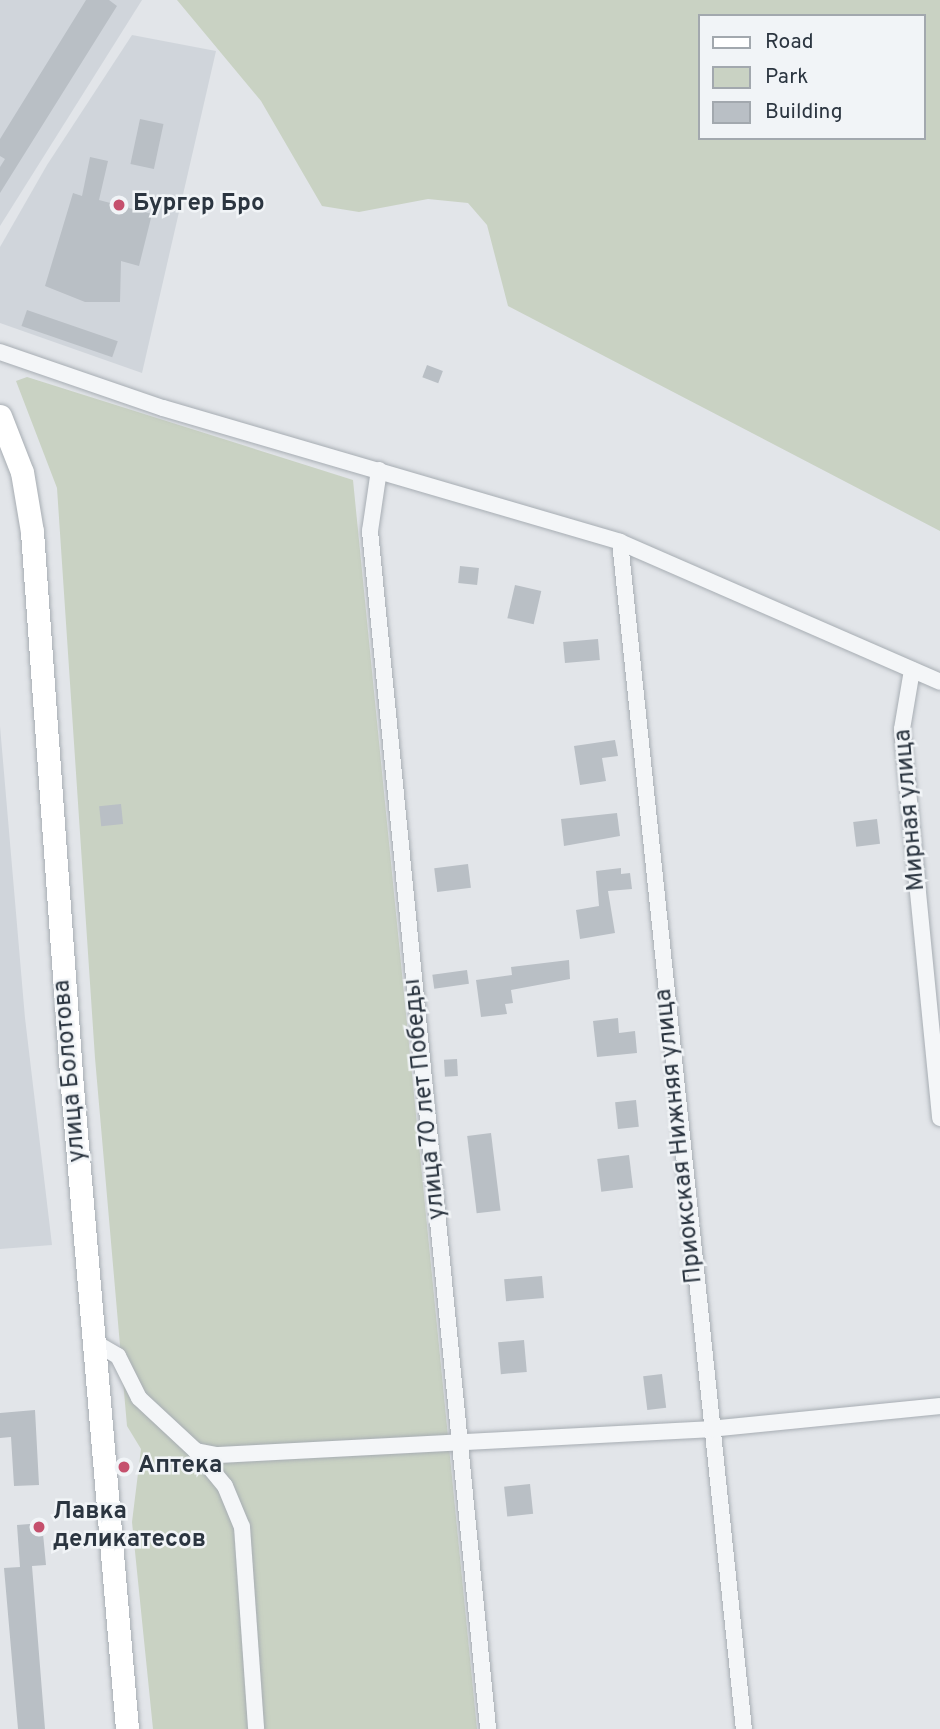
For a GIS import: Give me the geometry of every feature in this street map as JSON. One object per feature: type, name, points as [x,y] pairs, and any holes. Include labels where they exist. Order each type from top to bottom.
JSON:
[{"type":"main road","name":"улица Болотова","points":[[0,416],[22,472],[32,532],[92,1341],[127,1729]]},
{"type":"street","points":[[1,355],[163,408],[621,542],[940,682]]},
{"type":"street","name":"улица 70 лет Победы","points":[[379,470],[370,530],[488,1729]]},
{"type":"street","name":"Приокская Нижняя улица","points":[[621,542],[710,1429],[744,1729]]},
{"type":"street","name":"Мирная улица","points":[[912,670],[902,729],[940,1118]]},
{"type":"street","points":[[92,1341],[118,1356],[139,1398],[196,1451],[225,1486],[242,1527],[256,1729]]},
{"type":"street","points":[[196,1451],[217,1455],[710,1429],[940,1406]]},
{"type":"shaded area","points":[[0,0],[142,0],[0,226]]},
{"type":"shaded area","points":[[132,35],[216,51],[142,373],[0,323],[0,247],[47,165]]},
{"type":"shaded area","points":[[0,726],[25,1018],[52,1245],[0,1249]]},
{"type":"green space","points":[[177,0],[940,0],[940,531],[508,306],[487,225],[468,203],[428,199],[359,212],[322,206],[261,101]]},
{"type":"green space","points":[[27,377],[353,480],[477,1729],[153,1729],[132,1522],[141,1449],[127,1426],[95,1058],[57,488],[16,381]]},
{"type":"building","points":[[86,0],[109,0],[117,6],[0,193],[0,167],[5,159],[0,156],[0,139]]},
{"type":"building","points":[[140,119],[163,124],[154,169],[130,164]]},
{"type":"building","points":[[90,157],[108,161],[99,200],[152,214],[139,266],[121,261],[120,302],[85,302],[45,286],[73,193],[82,196]]},
{"type":"building","points":[[27,310],[118,341],[112,357],[21,326]]},
{"type":"building","points":[[427,365],[443,371],[438,383],[422,377]]},
{"type":"building","points":[[460,566],[479,568],[477,585],[458,583]]},
{"type":"building","points":[[515,585],[541,591],[534,624],[507,618]]},
{"type":"building","points":[[598,639],[600,660],[565,663],[563,642]]},
{"type":"building","points":[[615,740],[618,756],[602,758],[606,781],[580,785],[574,746]]},
{"type":"building","points":[[121,804],[123,824],[101,826],[99,806]]},
{"type":"building","points":[[617,813],[620,836],[564,846],[561,819]]},
{"type":"building","points":[[877,819],[880,844],[856,847],[853,822]]},
{"type":"building","points":[[468,864],[471,888],[437,892],[434,868]]},
{"type":"building","points":[[621,868],[621,874],[630,873],[632,889],[608,891],[615,933],[580,939],[576,910],[599,906],[596,871]]},
{"type":"building","points":[[569,960],[570,979],[511,990],[513,1003],[505,1004],[507,1014],[481,1017],[476,980],[512,975],[511,967]]},
{"type":"building","points":[[467,970],[469,984],[434,989],[432,975]]},
{"type":"building","points":[[618,1018],[619,1033],[635,1031],[637,1053],[597,1057],[593,1021]]},
{"type":"building","points":[[457,1059],[458,1076],[445,1077],[444,1060]]},
{"type":"building","points":[[636,1100],[639,1127],[618,1129],[615,1102]]},
{"type":"building","points":[[491,1133],[501,1210],[477,1213],[467,1136]]},
{"type":"building","points":[[629,1155],[633,1188],[601,1192],[597,1159]]},
{"type":"building","points":[[542,1276],[544,1298],[506,1301],[504,1279]]},
{"type":"building","points":[[524,1340],[527,1372],[501,1374],[498,1342]]},
{"type":"building","points":[[662,1374],[666,1408],[647,1410],[643,1376]]},
{"type":"building","points":[[35,1410],[39,1485],[14,1486],[11,1437],[0,1438],[0,1413]]},
{"type":"building","points":[[530,1484],[533,1514],[507,1517],[504,1487]]},
{"type":"building","points":[[42,1523],[46,1565],[32,1566],[45,1729],[18,1729],[4,1568],[20,1567],[17,1525]]},
{"type":"place","name":"Бургер Бро","points":[[119,205]]},
{"type":"place","name":"Аптека","points":[[124,1467]]},
{"type":"place","name":"Лавка деликатесов","points":[[39,1527]]}]
